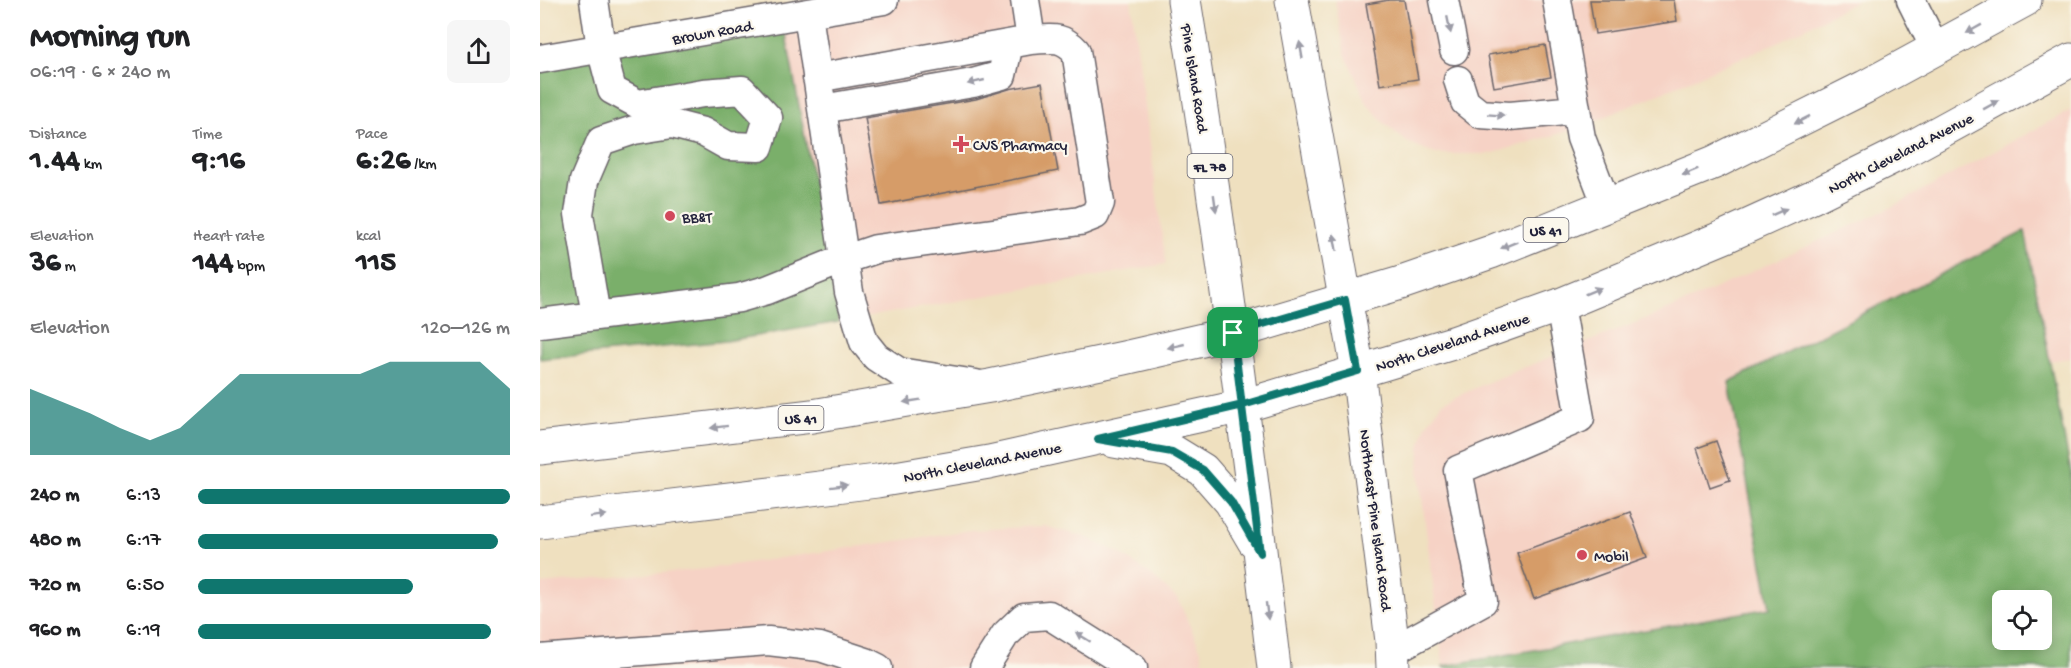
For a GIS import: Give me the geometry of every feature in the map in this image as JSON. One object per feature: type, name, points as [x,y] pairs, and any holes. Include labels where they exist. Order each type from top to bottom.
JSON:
[{"type":"main road","name":"Pine Island Road","points":[[1184,0],[1208,150],[1243,405]]},
{"type":"main road","points":[[1292,0],[1358,371]]},
{"type":"main road","name":"US 41","points":[[540,448],[812,416],[990,386],[1233,333],[1345,300],[1491,252],[1715,162],[1796,123],[1936,50],[2025,0]]},
{"type":"main road","name":"North Cleveland Avenue","points":[[540,522],[877,481],[989,462],[1243,405],[1456,342],[1560,305],[1726,237],[1913,146],[2071,60]]},
{"type":"main road","name":"Northeast Pine Island Road","points":[[1358,371],[1393,659]]},
{"type":"main road","name":"FL 78","points":[[1243,405],[1274,668]]},
{"type":"main road","points":[[1098,439],[1172,452],[1203,470],[1231,502],[1260,553]]},
{"type":"main road","points":[[540,456],[610,440]]},
{"type":"street","points":[[594,0],[601,48],[612,90],[638,104],[703,93],[742,90],[768,118],[759,147],[729,146],[703,132],[672,124],[634,130],[601,141],[584,181],[579,214],[596,316]]},
{"type":"street","name":"Brown Road","points":[[540,59],[884,0]]},
{"type":"street","points":[[822,109],[973,83],[1002,75],[1020,42],[1025,0]]},
{"type":"street","points":[[1444,0],[1455,50]]},
{"type":"street","points":[[1557,0],[1581,138],[1607,206]]},
{"type":"street","points":[[1911,0],[1936,50]]},
{"type":"street","points":[[808,14],[849,292],[864,342],[876,357],[899,372],[990,386]]},
{"type":"street","points":[[540,323],[739,298],[767,290],[876,249],[1080,221],[1095,215],[1100,203],[1076,51],[1068,43],[1057,39],[1020,42],[817,78]]},
{"type":"street","points":[[1458,80],[1465,102],[1480,114],[1510,116],[1576,110]]},
{"type":"street","points":[[1393,659],[1483,601],[1458,470],[1580,418],[1560,305]]},
{"type":"street","points":[[984,668],[1005,635],[1024,616],[1048,615],[1133,668]]},
{"type":"street","points":[[540,659],[768,641],[820,647],[878,668]]},
{"type":"shaded area","points":[[823,0],[1131,0],[1166,264],[839,322],[781,8]]},
{"type":"shaded area","points":[[1335,0],[1859,0],[1780,41],[1582,127],[1490,154],[1436,154],[1407,142],[1384,123],[1367,103],[1345,54]]},
{"type":"shaded area","points":[[2071,110],[2071,358],[2050,361],[2026,232],[1729,382],[1770,608],[1443,666],[1419,474],[1420,447],[1426,426],[1442,403],[1675,307],[1890,208]]},
{"type":"shaded area","points":[[1044,526],[1083,536],[1119,553],[1150,574],[1178,599],[1201,651],[1204,668],[540,668],[540,584],[705,569],[971,530]]},
{"type":"green space","points":[[781,8],[839,322],[726,341],[540,359],[540,52]]},
{"type":"green space","points":[[2025,231],[2071,473],[2071,668],[1444,668],[1443,666],[1770,608],[1729,382]]},
{"type":"building","points":[[1404,0],[1418,79],[1380,85],[1366,4]]},
{"type":"building","points":[[1590,0],[1674,0],[1677,21],[1595,34]]},
{"type":"building","points":[[1545,45],[1551,77],[1494,87],[1488,55]]},
{"type":"building","name":"CVS Pharmacy","points":[[1042,83],[1058,171],[881,205],[865,118],[976,99],[1009,89]]},
{"type":"building","points":[[1716,441],[1730,480],[1710,487],[1697,448]]},
{"type":"building","name":"Mobil","points":[[1630,512],[1647,558],[1534,599],[1517,553]]},
{"type":"place","name":"CVS Pharmacy","points":[[961,144]]},
{"type":"place","name":"BB&T","points":[[670,216]]},
{"type":"place","name":"Mobil","points":[[1582,555]]},
{"type":"route","points":[[1233,333],[1243,405],[1260,553],[1231,502],[1203,470],[1172,452],[1098,439],[1243,405],[1358,371],[1345,300],[1233,333]]}]
